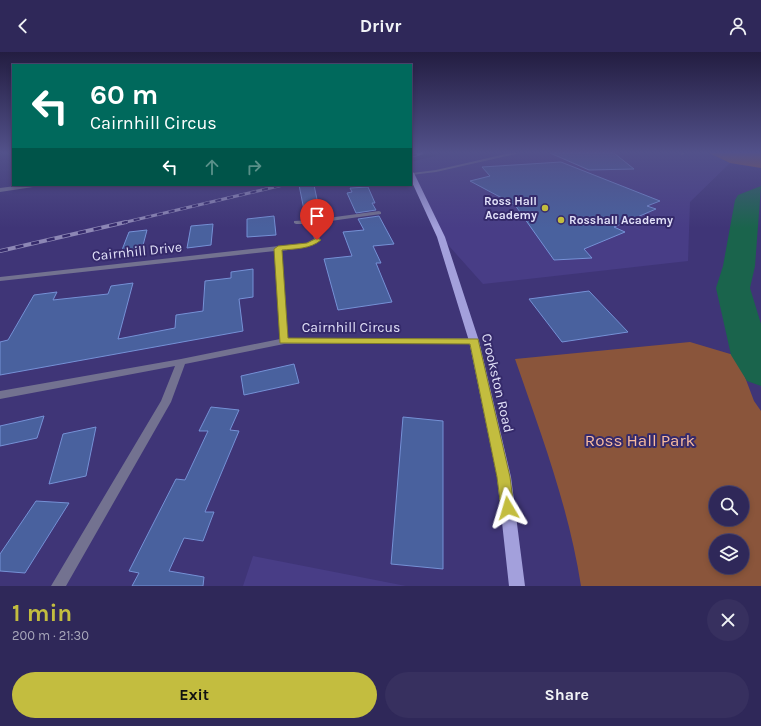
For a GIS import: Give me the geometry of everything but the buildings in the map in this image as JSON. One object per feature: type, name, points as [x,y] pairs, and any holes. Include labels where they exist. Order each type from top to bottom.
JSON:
[{"type":"main road","name":"Crookston Road","points":[[413,178],[441,237],[474,341],[504,477],[517,586]]},
{"type":"street","points":[[0,190],[26,186]]},
{"type":"street","points":[[296,222],[313,222],[379,213]]},
{"type":"street","name":"Cairnhill Drive","points":[[0,279],[278,249],[308,244],[317,240],[313,222]]},
{"type":"street","points":[[278,249],[284,341]]},
{"type":"street","name":"Cairnhill Circus","points":[[0,395],[181,362],[284,341],[474,341]]},
{"type":"street","points":[[58,586],[166,402],[181,362]]},
{"type":"shaded area","name":"Rosshall Academy","points":[[413,178],[715,178],[690,202],[688,261],[483,284],[441,237]]},
{"type":"shaded area","points":[[253,556],[406,586],[243,586]]},
{"type":"green space","name":"Ross Hall Park","points":[[690,342],[737,356],[754,401],[761,411],[761,586],[581,586],[576,557],[562,500],[515,359]]},
{"type":"waterway","points":[[761,193],[747,200],[739,266],[733,288],[751,355],[761,371]]},
{"type":"railway","points":[[122,223],[279,186]]},
{"type":"railway","points":[[0,251],[126,222]]},
{"type":"place","name":"Ross Hall Academy","points":[[545,208]]},
{"type":"place","name":"Rosshall Academy","points":[[561,220]]},
{"type":"route","points":[[317,240],[308,244],[278,249],[284,341],[474,341],[504,477],[508,508]]}]
